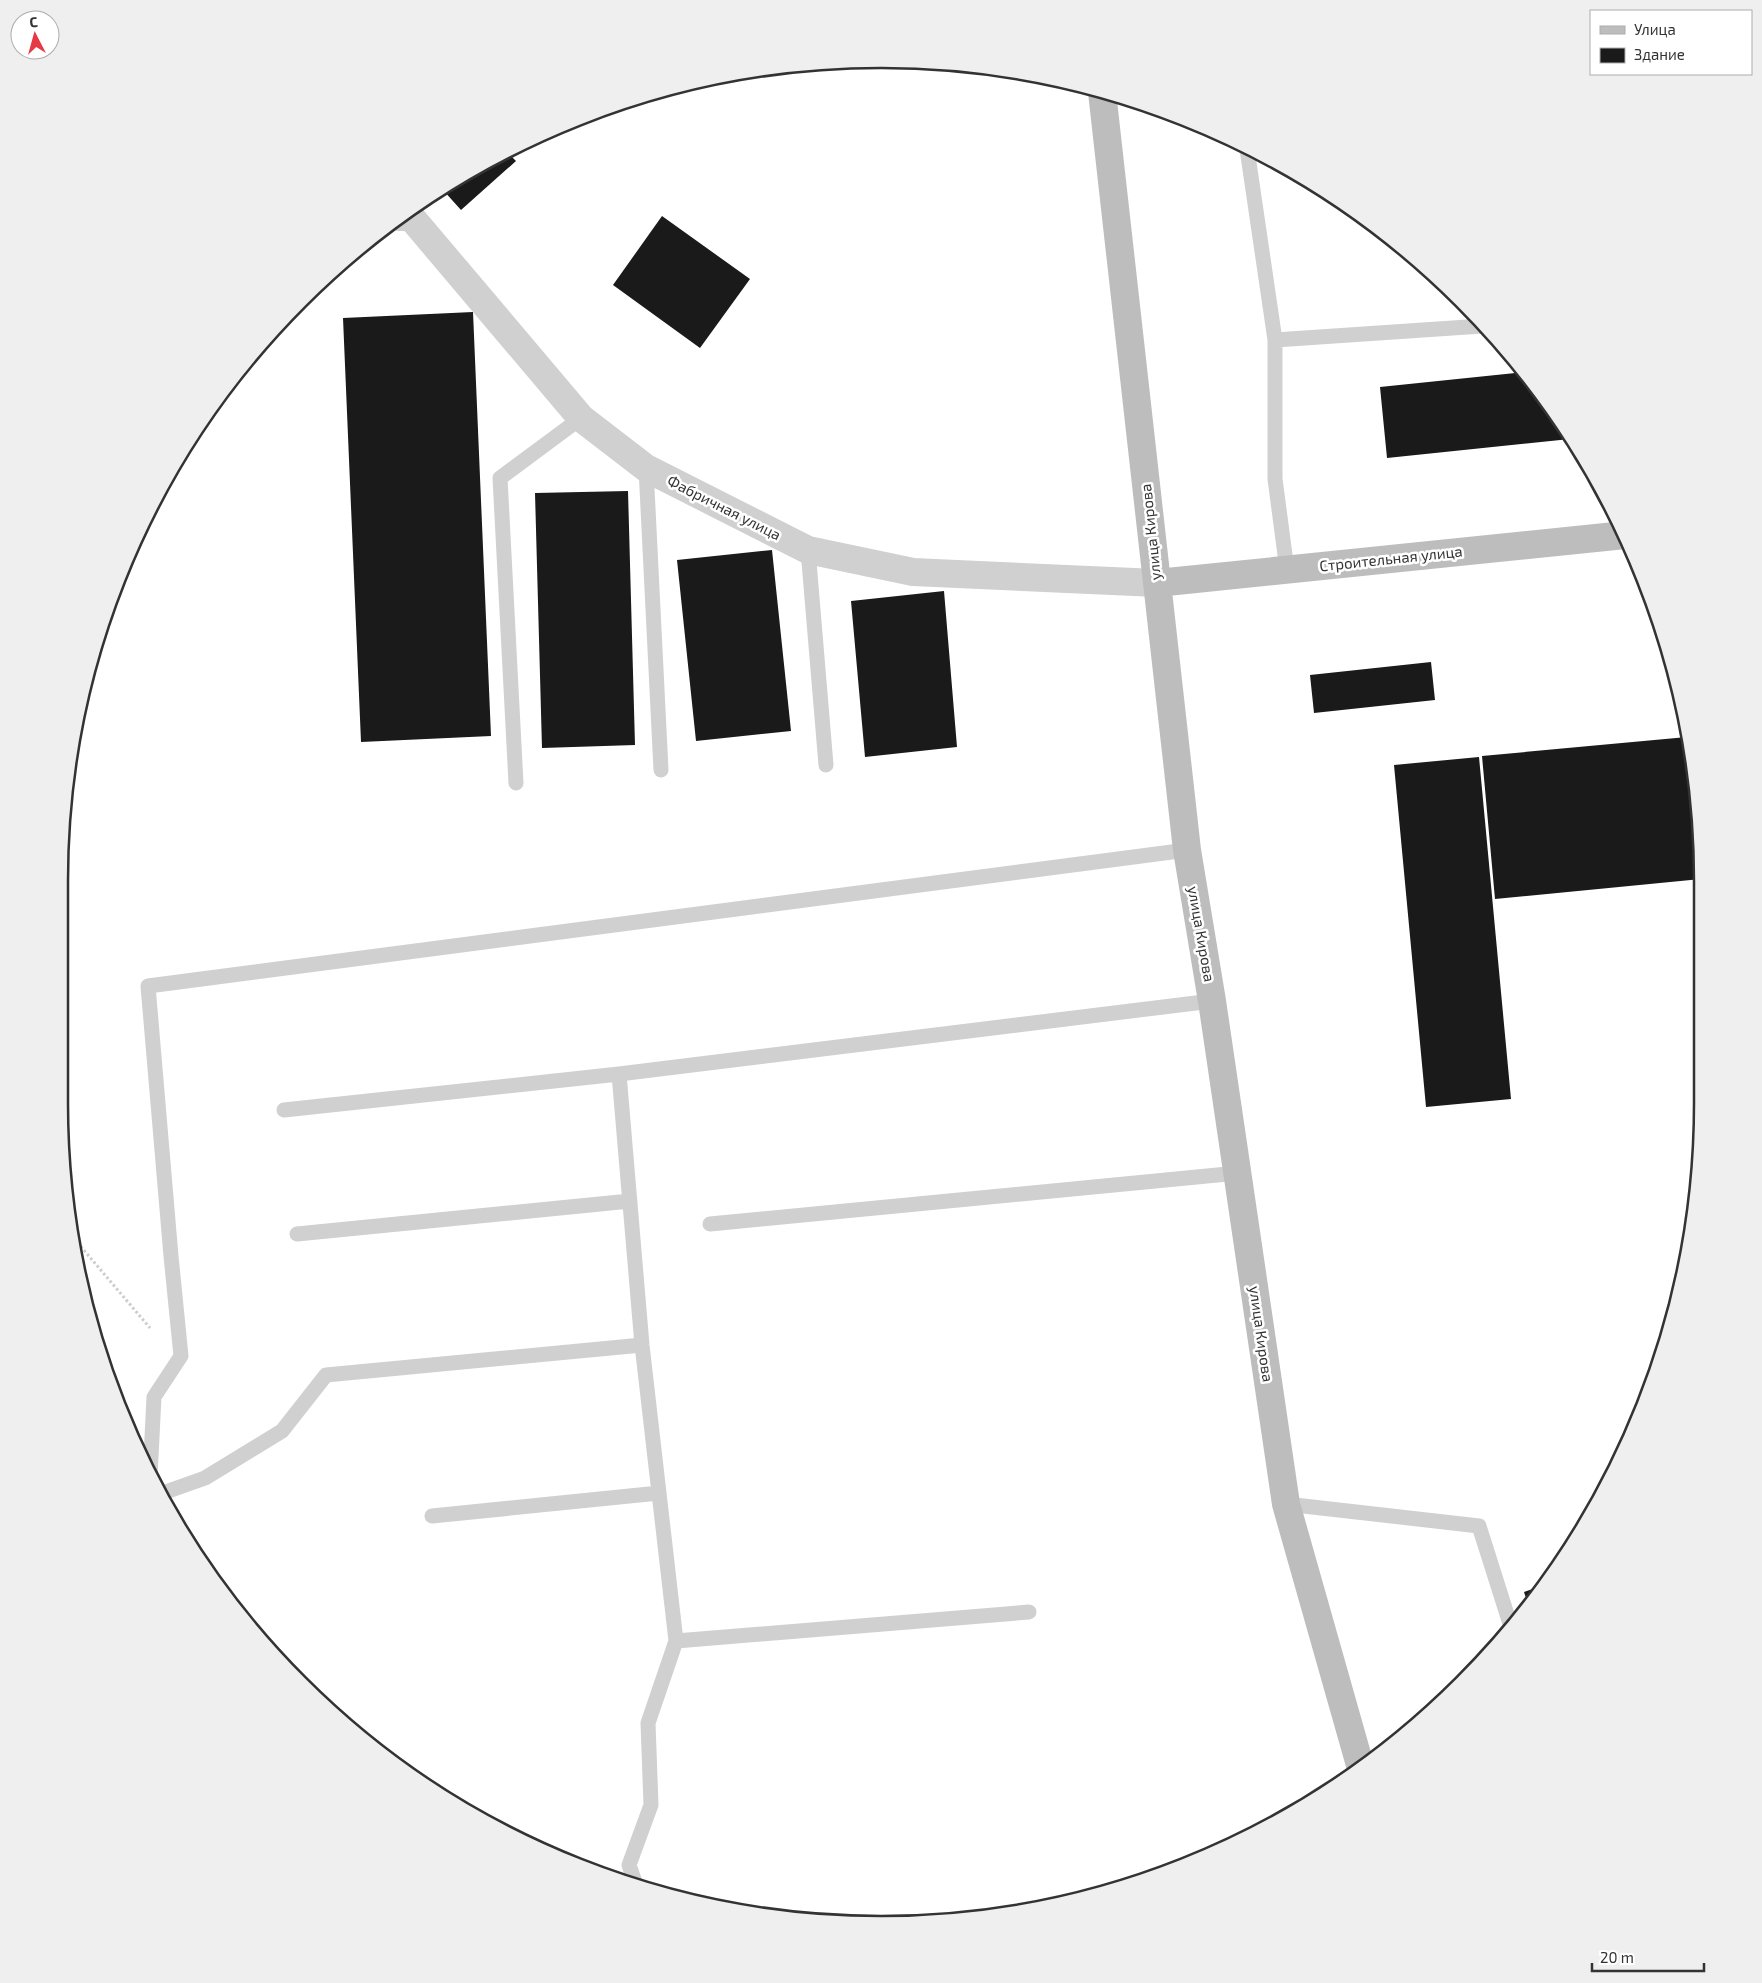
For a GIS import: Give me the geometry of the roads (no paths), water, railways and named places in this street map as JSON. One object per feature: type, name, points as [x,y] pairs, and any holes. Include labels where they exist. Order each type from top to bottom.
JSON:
[{"type":"street","name":"улица Кирова","points":[[1107,100],[1187,850],[1212,1001],[1286,1504],[1358,1760]]},
{"type":"street","name":"Фабричная улица","points":[[412,218],[581,418],[646,468],[808,550],[913,572],[1157,583]]},
{"type":"street","name":"Строительная улица","points":[[1157,583],[1618,537]]},
{"type":"lane","points":[[1248,155],[1275,340],[1274,479],[1287,570]]},
{"type":"lane","points":[[1275,340],[1475,326]]},
{"type":"lane","points":[[516,783],[500,478],[581,418]]},
{"type":"lane","points":[[646,468],[661,770]]},
{"type":"lane","points":[[808,550],[826,765]]},
{"type":"lane","points":[[151,1462],[154,1397],[181,1356],[170,1256],[148,986],[1187,850]]},
{"type":"lane","points":[[284,1110],[618,1074],[1212,1001]]},
{"type":"lane","points":[[618,1074],[642,1345],[676,1640],[648,1723],[651,1804],[629,1865],[633,1876]]},
{"type":"lane","points":[[710,1224],[1238,1173]]},
{"type":"lane","points":[[297,1234],[630,1201]]},
{"type":"lane","points":[[167,1492],[205,1478],[282,1431],[326,1375],[642,1345]]},
{"type":"lane","points":[[432,1516],[659,1493]]},
{"type":"lane","points":[[1286,1504],[1479,1526],[1508,1619]]},
{"type":"lane","points":[[676,1640],[1029,1612]]}]
